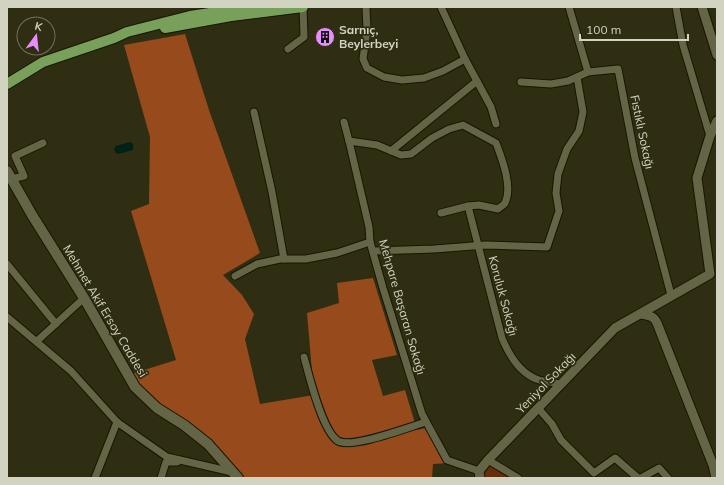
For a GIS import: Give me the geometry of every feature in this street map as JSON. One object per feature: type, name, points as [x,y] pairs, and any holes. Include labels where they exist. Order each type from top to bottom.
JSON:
[{"type":"main road","points":[[7,84],[43,62],[114,38],[127,32],[190,16],[250,7]]},
{"type":"main road","points":[[114,38],[127,38],[156,30],[231,16],[303,7]]},
{"type":"main road","name":"Mehmet Akif Ersoy Caddesi","points":[[9,175],[84,298],[135,388],[157,408],[184,425],[208,444],[236,475]]},
{"type":"street","points":[[288,49],[304,37],[303,7]]},
{"type":"street","points":[[366,7],[367,30],[363,59],[367,68],[384,77],[402,80],[424,78],[443,71],[465,59]]},
{"type":"street","points":[[441,7],[465,59],[491,107],[496,124]]},
{"type":"street","points":[[569,7],[588,72]]},
{"type":"street","points":[[676,7],[683,45],[710,136]]},
{"type":"street","points":[[702,7],[717,55]]},
{"type":"street","name":"Fıstıklı Sokağı","points":[[521,82],[551,84],[577,77],[588,72],[618,69],[635,158],[671,295]]},
{"type":"street","points":[[373,251],[478,246],[547,247],[559,211],[556,193],[558,174],[567,149],[579,131],[583,112],[577,77]]},
{"type":"street","points":[[391,151],[477,81]]},
{"type":"street","points":[[254,112],[272,192],[284,260]]},
{"type":"street","points":[[713,276],[697,178],[710,136],[717,121]]},
{"type":"street","name":"Mehpare Başaran Sokağı","points":[[344,122],[369,227],[370,242],[422,414],[447,460],[479,474]]},
{"type":"street","points":[[349,141],[377,145],[401,155],[411,154],[432,138],[449,129],[463,125],[496,143],[504,163],[508,192],[504,204],[498,209],[479,205],[468,206],[441,213]]},
{"type":"street","points":[[9,175],[24,176],[15,156],[43,143]]},
{"type":"street","name":"Koruluk Sokağı","points":[[468,206],[502,338],[508,351],[519,368],[537,380],[561,384]]},
{"type":"street","points":[[234,276],[257,264],[284,260],[306,259],[337,253],[370,242]]},
{"type":"street","points":[[7,264],[56,324]]},
{"type":"street","name":"Yeniyol Sokağı","points":[[479,474],[488,460],[615,328],[671,295],[713,276]]},
{"type":"street","points":[[37,341],[84,298]]},
{"type":"street","points":[[641,314],[654,318],[657,323],[715,466],[716,478]]},
{"type":"street","points":[[7,317],[71,371],[118,422],[167,457],[190,461],[236,475]]},
{"type":"street","points":[[304,357],[318,406],[327,429],[338,441],[350,443],[371,439],[426,422]]},
{"type":"street","points":[[538,408],[552,424],[561,440],[594,473],[615,458],[638,478]]},
{"type":"street","points":[[96,478],[118,422]]},
{"type":"street","points":[[488,460],[518,478]]},
{"type":"street","points":[[161,478],[166,462],[190,461]]},
{"type":"street","points":[[642,478],[659,468],[668,478]]},
{"type":"shaded area","points":[[185,34],[209,110],[260,253],[223,275],[242,295],[254,314],[245,339],[260,404],[314,395],[307,313],[339,303],[337,283],[373,278],[397,355],[372,360],[383,396],[405,390],[417,430],[434,426],[450,463],[433,464],[432,478],[242,478],[125,376],[176,360],[131,211],[149,204],[150,137],[124,45]]},
{"type":"shaded area","points":[[130,142],[133,144],[133,150],[118,154],[115,152],[114,149],[116,146]]},
{"type":"shaded area","points":[[491,465],[512,478],[484,478],[484,473]]},
{"type":"place","name":"Sarnıç, Beylerbeyi","points":[[325,37]]}]
